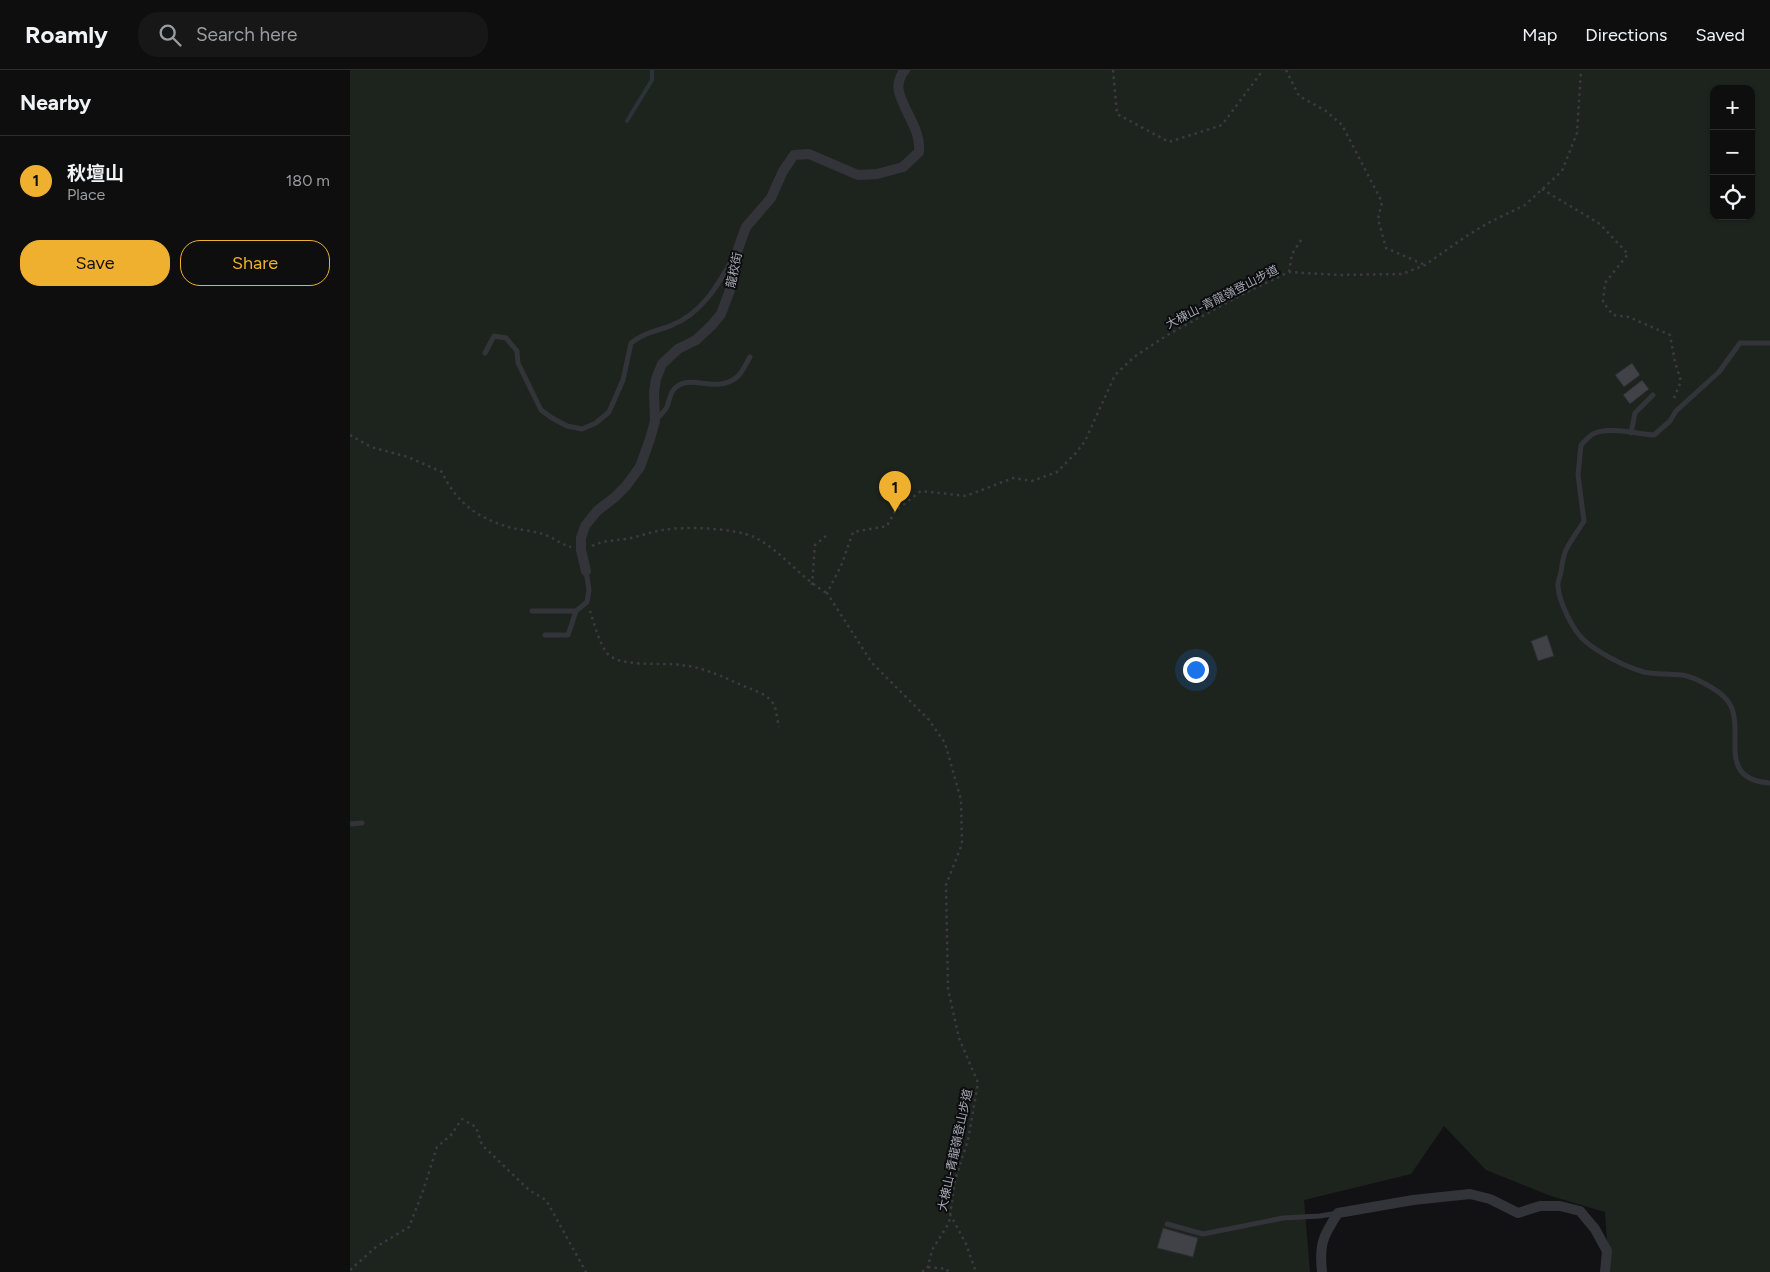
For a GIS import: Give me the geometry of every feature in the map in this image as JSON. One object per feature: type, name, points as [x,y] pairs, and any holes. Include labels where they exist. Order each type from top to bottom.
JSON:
[{"type":"street","name":"龍校街","points":[[586,570],[581,550],[581,538],[585,526],[596,511],[626,486],[640,467],[650,440],[654,421],[656,379],[662,364],[678,350],[696,340],[721,314],[733,282],[738,249],[746,227],[771,198],[782,171],[794,155],[809,154],[858,175],[877,174],[903,167],[919,152],[920,142],[916,127],[898,91],[900,75],[905,70]]},
{"type":"street","points":[[1322,1272],[1320,1253],[1325,1232],[1338,1213],[1414,1200],[1470,1194],[1490,1199],[1518,1213],[1540,1206],[1560,1206],[1580,1211],[1595,1229],[1607,1251],[1605,1272]]},
{"type":"lane","points":[[485,353],[494,336],[506,338],[517,351],[518,363],[541,410],[567,426],[582,429],[596,423],[609,412],[623,380],[631,343],[641,335],[670,326],[687,317],[703,305],[719,283],[738,249]]},
{"type":"lane","points":[[1770,343],[1740,343],[1719,372],[1676,411],[1670,421],[1654,435],[1611,430],[1594,434],[1581,444],[1578,475],[1584,521],[1565,551],[1558,586],[1564,610],[1583,640],[1615,660],[1644,672],[1683,675],[1699,680],[1728,701],[1734,715],[1735,757],[1738,766],[1749,778],[1760,783],[1770,784]]},
{"type":"lane","points":[[654,421],[666,409],[674,389],[685,382],[694,381],[715,386],[727,384],[739,376],[750,357]]},
{"type":"lane","points":[[1631,433],[1635,413],[1653,395]]},
{"type":"lane","points":[[545,635],[568,635],[576,611],[587,602],[589,590],[586,570]]},
{"type":"lane","points":[[532,611],[576,611]]},
{"type":"lane","points":[[350,824],[362,823]]},
{"type":"lane","points":[[1167,1224],[1203,1234],[1283,1218],[1338,1213]]},
{"type":"path","points":[[1113,70],[1117,114],[1169,142],[1222,125],[1263,70]]},
{"type":"path","points":[[1286,70],[1299,96],[1326,111],[1342,125],[1382,202],[1378,220],[1386,248],[1425,265]]},
{"type":"path","name":"大棟山-青龍嶺登山步道","points":[[928,1267],[932,1250],[949,1223],[955,1180],[968,1140],[978,1083],[959,1038],[948,989],[946,885],[962,844],[961,800],[945,743],[929,720],[872,663],[827,593],[841,566],[853,532],[887,526],[895,512],[922,491],[966,496],[1013,478],[1032,481],[1057,472],[1076,453],[1085,440],[1115,375],[1134,357],[1169,334],[1245,293],[1289,272],[1339,275],[1402,274],[1425,265],[1488,223],[1525,205],[1562,171],[1577,133],[1581,70]]},
{"type":"path","points":[[1542,189],[1600,224],[1628,254],[1605,283],[1603,302],[1613,315],[1629,317],[1670,335],[1681,381],[1674,398],[1676,411]]},
{"type":"path","points":[[1289,272],[1292,254],[1304,237]]},
{"type":"path","points":[[812,584],[815,545],[826,536]]},
{"type":"path","points":[[587,602],[596,632],[607,653],[616,660],[682,665],[703,669],[729,679],[767,696],[774,705],[779,727]]},
{"type":"path","points":[[350,1270],[376,1247],[409,1226],[423,1191],[436,1147],[451,1135],[462,1119],[476,1127],[482,1146],[529,1190],[546,1200],[586,1272]]},
{"type":"path","points":[[950,1214],[966,1244],[976,1272]]},
{"type":"path","points":[[922,1272],[928,1267],[947,1269],[948,1272]]},
{"type":"shaded area","points":[[350,70],[1770,70],[1770,1272],[1609,1272],[1605,1212],[1551,1196],[1486,1170],[1444,1126],[1411,1174],[1304,1200],[1310,1272],[350,1272]]},
{"type":"building","points":[[1632,363],[1640,375],[1624,387],[1615,375]]},
{"type":"building","points":[[1642,380],[1649,389],[1630,404],[1623,395]]},
{"type":"building","points":[[1547,635],[1554,656],[1538,661],[1531,641]]},
{"type":"building","points":[[1163,1228],[1198,1238],[1193,1257],[1157,1248]]},
{"type":"waterway","points":[[627,121],[652,80],[652,70]]},
{"type":"place","name":"秋壇山","points":[[895,512]]}]
